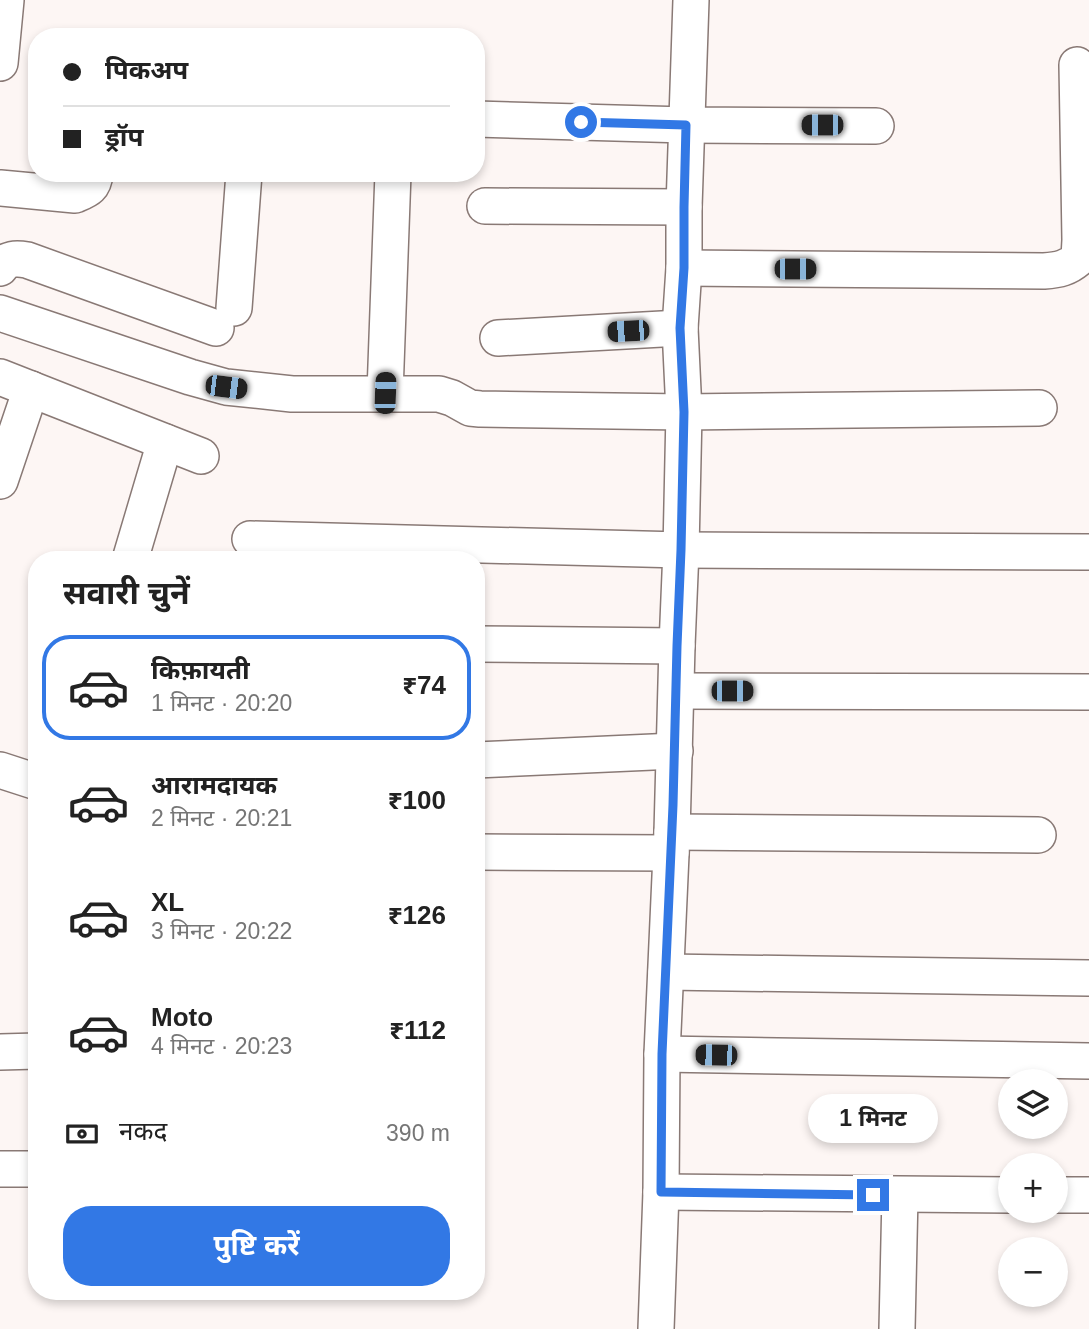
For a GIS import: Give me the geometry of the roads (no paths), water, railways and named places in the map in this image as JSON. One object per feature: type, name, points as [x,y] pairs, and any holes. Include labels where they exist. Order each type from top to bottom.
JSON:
[{"type":"street","points":[[656,1329],[662,1054],[681,550],[684,412],[680,328],[691,0]]},
{"type":"street","points":[[0,63],[3,15]]},
{"type":"street","points":[[684,268],[1044,271],[1070,266],[1079,258],[1084,137],[1077,65]]},
{"type":"street","points":[[485,119],[686,125],[876,126]]},
{"type":"street","points":[[0,188],[75,195],[87,190],[94,182]]},
{"type":"street","points":[[0,268],[8,260],[27,260],[225,318],[243,182]]},
{"type":"street","points":[[385,393],[393,182]]},
{"type":"street","points":[[485,206],[684,207]]},
{"type":"street","points":[[0,313],[226,387],[292,394],[439,394],[470,408],[481,409],[684,412],[1039,408]]},
{"type":"street","points":[[498,338],[680,328]]},
{"type":"street","points":[[0,481],[15,383],[201,456]]},
{"type":"street","points":[[133,551],[166,442]]},
{"type":"street","points":[[250,540],[681,550],[1089,552]]},
{"type":"street","points":[[485,644],[677,646]]},
{"type":"street","points":[[677,691],[1089,692]]},
{"type":"street","points":[[485,760],[675,751]]},
{"type":"street","points":[[0,770],[28,779]]},
{"type":"street","points":[[485,852],[672,843],[1038,835]]},
{"type":"street","points":[[666,972],[1089,978]]},
{"type":"street","points":[[0,1052],[28,1051]]},
{"type":"street","points":[[662,1054],[1089,1061]]},
{"type":"street","points":[[0,1169],[28,1169]]},
{"type":"street","points":[[661,1192],[998,1195]]},
{"type":"street","points":[[897,1329],[900,1195]]},
{"type":"street","points":[[1068,1195],[1089,1195]]}]
